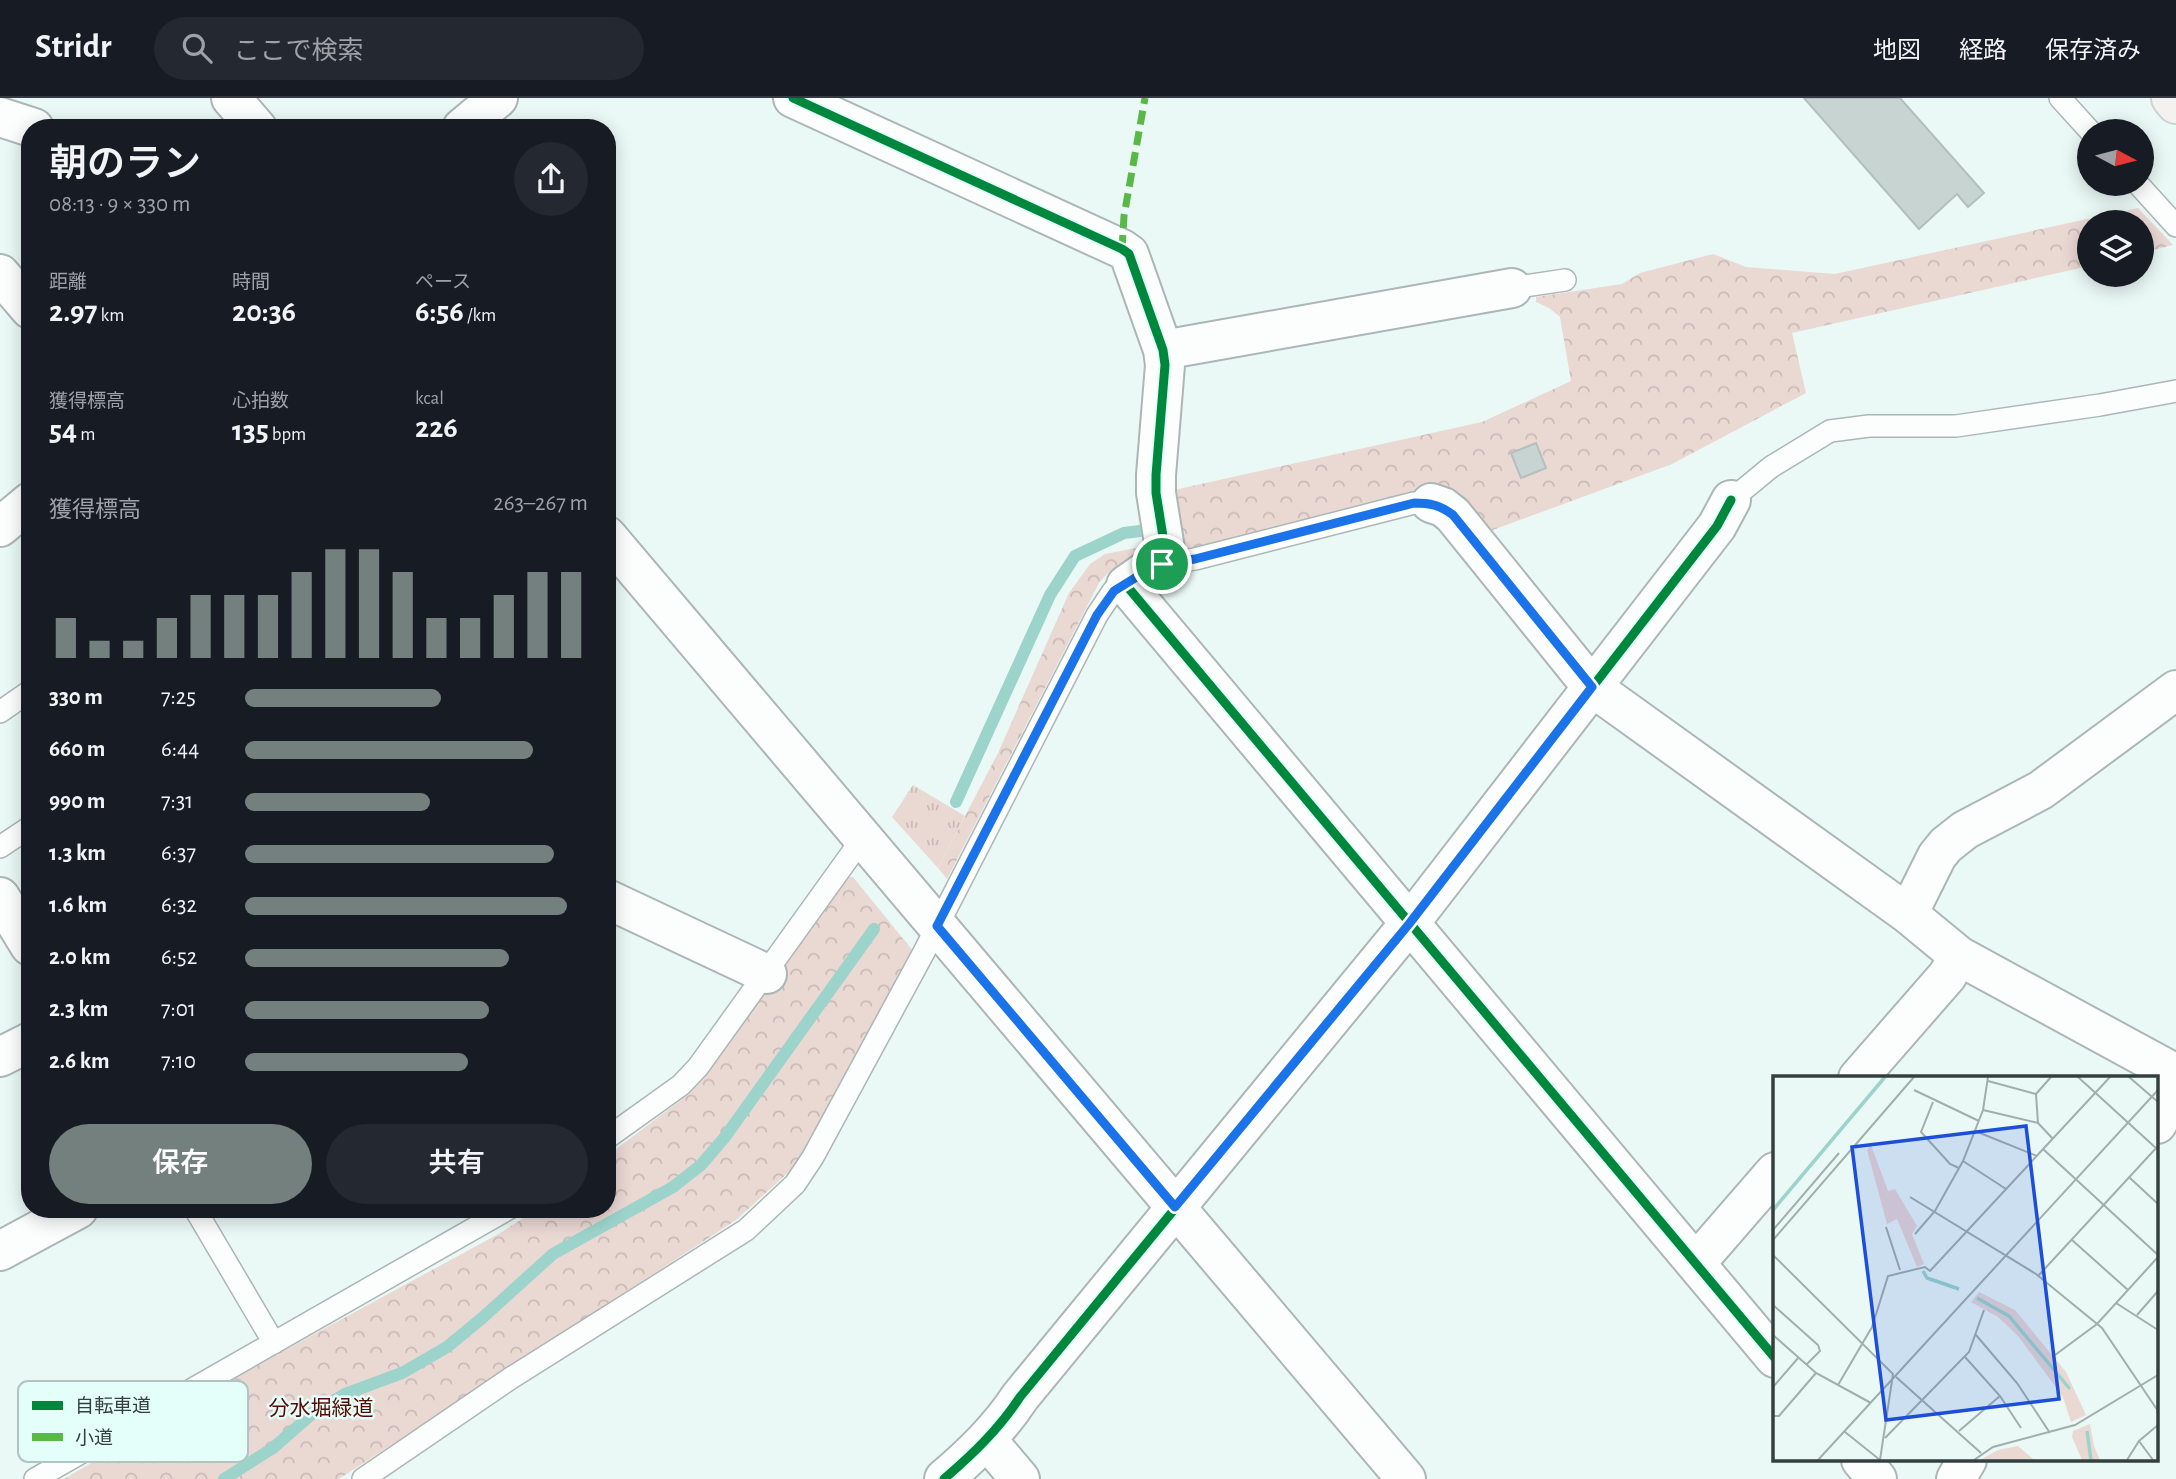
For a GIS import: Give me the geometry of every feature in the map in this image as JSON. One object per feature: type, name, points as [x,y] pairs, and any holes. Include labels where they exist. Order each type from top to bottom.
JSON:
[{"type":"highway","points":[[2171,98],[2176,104]]},
{"type":"street","points":[[231,98],[249,119]]},
{"type":"street","points":[[473,119],[498,98]]},
{"type":"street","points":[[793,98],[1129,254],[1163,350],[1165,385],[1156,492],[1165,549],[1162,564],[1126,585],[1773,1356]]},
{"type":"street","points":[[0,117],[21,124]]},
{"type":"street","points":[[0,274],[21,298]]},
{"type":"street","points":[[1163,350],[1512,288]]},
{"type":"street","points":[[944,1479],[988,1440],[1175,1207],[1409,924],[1717,526],[1731,500]]},
{"type":"street","points":[[1431,503],[1443,507],[1453,515],[1592,687],[1908,914],[1959,956],[2176,1074]]},
{"type":"street","points":[[0,527],[21,510]]},
{"type":"street","points":[[616,547],[1406,1479]]},
{"type":"street","points":[[1908,914],[1937,856],[1946,845],[1965,830],[2041,790],[2176,690]]},
{"type":"street","points":[[0,897],[21,931]]},
{"type":"street","points":[[616,903],[767,974]]},
{"type":"street","points":[[1859,1076],[1947,976],[1959,956]]},
{"type":"street","points":[[0,1057],[21,1046]]},
{"type":"street","points":[[2158,1122],[2176,1090]]},
{"type":"street","points":[[1696,1263],[1773,1174]]},
{"type":"street","points":[[0,1251],[61,1218]]},
{"type":"street","points":[[988,1440],[1020,1479]]},
{"type":"street","points":[[1863,1462],[1877,1479]]},
{"type":"street","points":[[1956,1479],[1966,1462]]},
{"type":"lane","points":[[2060,98],[2079,119]]},
{"type":"lane","points":[[2149,196],[2176,226]]},
{"type":"lane","points":[[1512,288],[1565,280]]},
{"type":"lane","points":[[1731,500],[1771,467],[1830,431],[1869,426],[1956,426],[2176,391]]},
{"type":"lane","points":[[1162,564],[1195,559],[1414,503],[1431,503]]},
{"type":"lane","points":[[363,1479],[511,1378],[746,1230],[795,1184],[813,1157],[937,926],[1097,615],[1114,591],[1126,585]]},
{"type":"lane","points":[[0,712],[21,697]]},
{"type":"lane","points":[[0,847],[21,833]]},
{"type":"lane","points":[[616,1132],[690,1076],[767,974],[862,839]]},
{"type":"lane","points":[[200,1218],[274,1343]]},
{"type":"lane","points":[[207,1381],[491,1218]]},
{"type":"lane","points":[[35,1479],[65,1462]]},
{"type":"green space","points":[[2077,221],[2077,269],[1792,333],[1806,393],[1672,464],[1490,531],[1446,487],[1438,486],[1189,550],[1178,544],[1174,490],[1482,422],[1571,381],[1560,317],[1536,302],[1536,297],[1622,284],[1640,273],[1713,254],[1746,267],[1835,274]]},
{"type":"green space","points":[[2154,225],[2173,245],[2154,250]]},
{"type":"green space","points":[[1146,546],[1147,553],[1108,573],[1099,583],[947,879],[938,868],[998,753],[1069,593],[1090,564],[1105,554]]},
{"type":"green space","points":[[913,785],[965,816],[938,868],[892,817]]},
{"type":"green space","name":"分水堀緑道","points":[[844,877],[853,877],[913,951],[791,1170],[736,1220],[339,1479],[64,1479],[93,1462],[248,1462],[248,1381],[231,1381],[523,1218],[616,1218],[616,1149],[689,1094],[704,1078]]},
{"type":"building","points":[[1804,98],[1900,98],[1984,193],[1968,207],[1957,194],[1919,229]]},
{"type":"building","points":[[1536,443],[1546,468],[1521,478],[1511,453]]},
{"type":"waterway","points":[[956,802],[1050,595],[1075,556],[1124,533],[1140,531]]},
{"type":"waterway","points":[[224,1479],[273,1448],[313,1413],[345,1394],[402,1373],[447,1347],[553,1254],[673,1187],[701,1165],[725,1137],[874,929]]},
{"type":"marked path","points":[[1122,249],[1124,216],[1145,98]]},
{"type":"cycle path","points":[[793,98],[1129,254],[1163,350],[1165,365],[1156,475],[1156,493],[1165,549],[1162,564],[1126,585],[1773,1356]]},
{"type":"cycle path","points":[[944,1479],[975,1451],[1003,1420],[1409,924],[1717,526],[1731,500]]},
{"type":"route","points":[[1414,503],[1431,503],[1443,507],[1453,515],[1592,687],[1409,924],[1175,1207],[937,926],[1097,615],[1114,591],[1162,564],[1195,559],[1414,503]]}]
